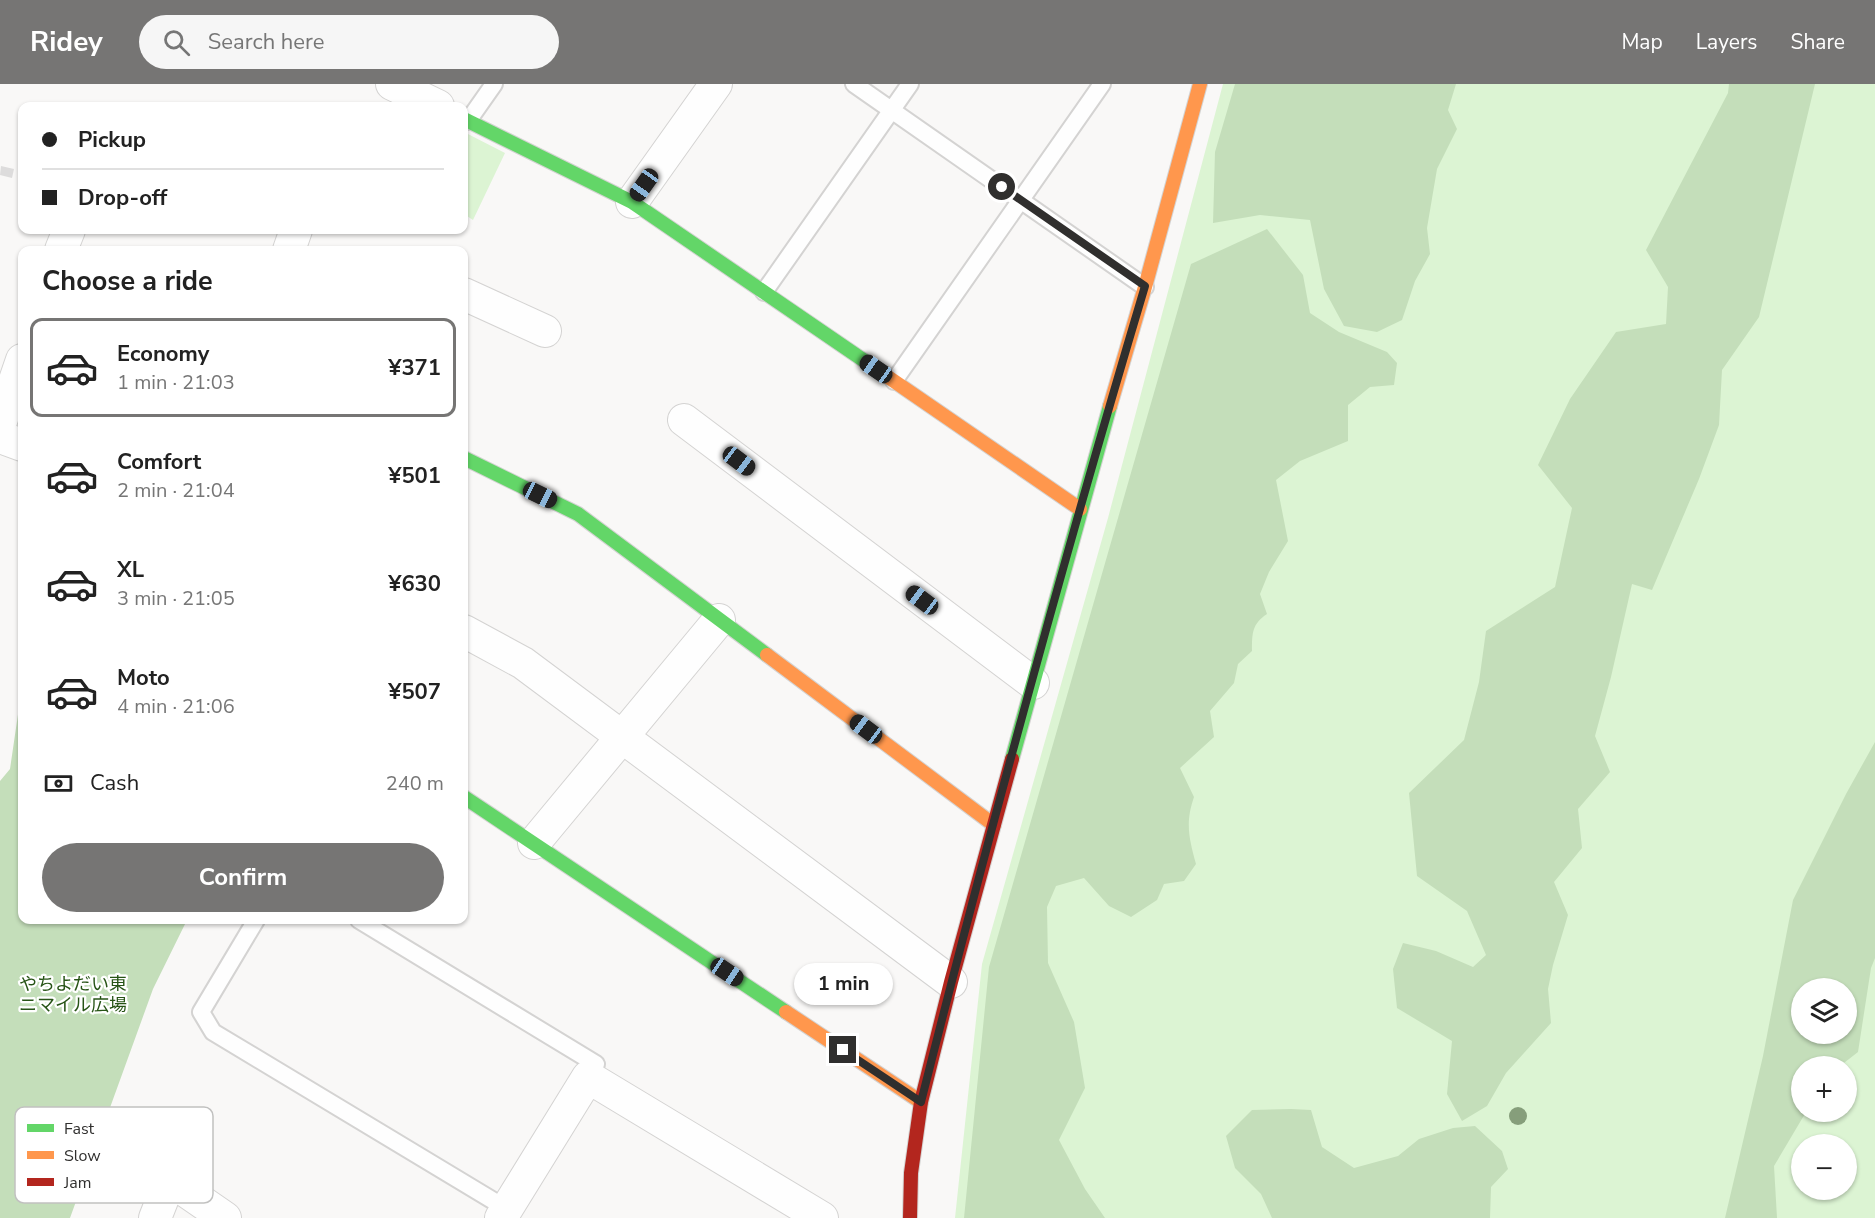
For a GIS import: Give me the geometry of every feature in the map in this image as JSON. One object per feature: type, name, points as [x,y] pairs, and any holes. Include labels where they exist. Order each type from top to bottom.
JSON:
[{"type":"street","points":[[392,84],[430,102]]},
{"type":"street","points":[[632,202],[716,84]]},
{"type":"street","points":[[910,1218],[911,1173],[921,1102],[951,982],[1080,509],[1145,286],[1200,84]]},
{"type":"street","points":[[468,121],[632,202],[1080,509]]},
{"type":"street","points":[[468,296],[545,331]]},
{"type":"street","points":[[0,424],[18,372]]},
{"type":"street","points":[[684,420],[1032,683]]},
{"type":"street","points":[[0,437],[18,444]]},
{"type":"street","points":[[468,460],[578,514],[994,825]]},
{"type":"street","points":[[534,843],[719,620]]},
{"type":"street","points":[[468,633],[523,663],[951,982]]},
{"type":"street","points":[[468,800],[921,1102]]},
{"type":"street","points":[[504,1214],[588,1077],[822,1218]]},
{"type":"street","points":[[155,1218],[161,1203]]},
{"type":"street","points":[[203,1203],[225,1218]]},
{"type":"lane","points":[[468,117],[494,84]]},
{"type":"lane","points":[[854,84],[1145,286]]},
{"type":"lane","points":[[764,292],[910,84]]},
{"type":"lane","points":[[894,381],[1102,84]]},
{"type":"lane","points":[[254,924],[201,1012],[213,1032],[504,1214]]},
{"type":"lane","points":[[366,924],[596,1064],[588,1077]]},
{"type":"green space","points":[[1223,84],[1875,84],[1875,1218],[955,1218],[982,964],[1108,518]]},
{"type":"green space","points":[[1235,84],[1456,84],[1448,110],[1457,129],[1437,169],[1427,228],[1430,254],[1415,281],[1402,320],[1377,332],[1344,326],[1324,289],[1310,220],[1260,215],[1213,223],[1215,152]]},
{"type":"green space","points":[[1729,84],[1815,84],[1759,317],[1722,370],[1719,425],[1652,590],[1632,584],[1595,736],[1610,772],[1578,809],[1582,848],[1554,882],[1568,915],[1548,989],[1551,1023],[1506,1073],[1487,1106],[1462,1121],[1447,1094],[1452,1041],[1397,1008],[1393,969],[1403,943],[1436,951],[1473,967],[1486,955],[1467,911],[1417,876],[1409,793],[1464,740],[1479,682],[1486,631],[1555,587],[1572,508],[1538,465],[1570,399],[1616,332],[1666,324],[1668,287],[1646,250],[1728,93]]},
{"type":"green space","points":[[468,134],[505,153],[473,220],[468,217]]},
{"type":"green space","points":[[1267,229],[1303,275],[1310,313],[1339,332],[1387,352],[1397,363],[1394,385],[1370,387],[1348,405],[1348,441],[1300,461],[1276,480],[1288,541],[1269,572],[1260,594],[1267,614],[1256,625],[1252,651],[1238,664],[1234,683],[1210,711],[1214,737],[1180,768],[1194,797],[1189,830],[1196,864],[1184,881],[1164,884],[1157,900],[1131,917],[1109,906],[1084,878],[1056,886],[1047,907],[1048,963],[1074,1022],[1085,1088],[1059,1140],[1085,1189],[1105,1218],[964,1218],[989,967],[1191,264]]},
{"type":"green space","name":"やちよだい東 ニマイル広場","points":[[18,714],[18,924],[185,924],[153,989],[110,1107],[15,1107],[15,1203],[75,1203],[70,1218],[0,1218],[0,781],[10,769]]},
{"type":"green space","points":[[1875,742],[1875,958],[1871,968],[1858,1052],[1853,1056],[1791,1056],[1791,1122],[1800,1122],[1774,1166],[1777,1218],[1725,1218],[1763,1056],[1793,900]]},
{"type":"green space","points":[[1252,1110],[1311,1110],[1322,1147],[1354,1168],[1398,1156],[1419,1139],[1453,1128],[1475,1126],[1502,1151],[1508,1169],[1491,1187],[1490,1218],[1272,1218],[1261,1194],[1235,1168],[1226,1136]]},
{"type":"building","points":[[1,166],[14,169],[12,178],[0,175]]},
{"type":"traffic: fast","points":[[468,121],[632,202],[872,366]]},
{"type":"traffic: fast","points":[[1012,759],[1110,406]]},
{"type":"traffic: fast","points":[[468,460],[578,514],[767,655]]},
{"type":"traffic: fast","points":[[468,800],[786,1012]]},
{"type":"traffic: slow","points":[[1110,406],[1200,84]]},
{"type":"traffic: slow","points":[[872,366],[1080,509]]},
{"type":"traffic: slow","points":[[767,655],[994,825]]},
{"type":"traffic: slow","points":[[786,1012],[921,1102]]},
{"type":"traffic: jam","points":[[910,1218],[911,1173],[921,1102],[1012,759]]},
{"type":"route","points":[[843,1050],[921,1102],[951,982],[1074,531],[1145,286],[1002,187]]}]
